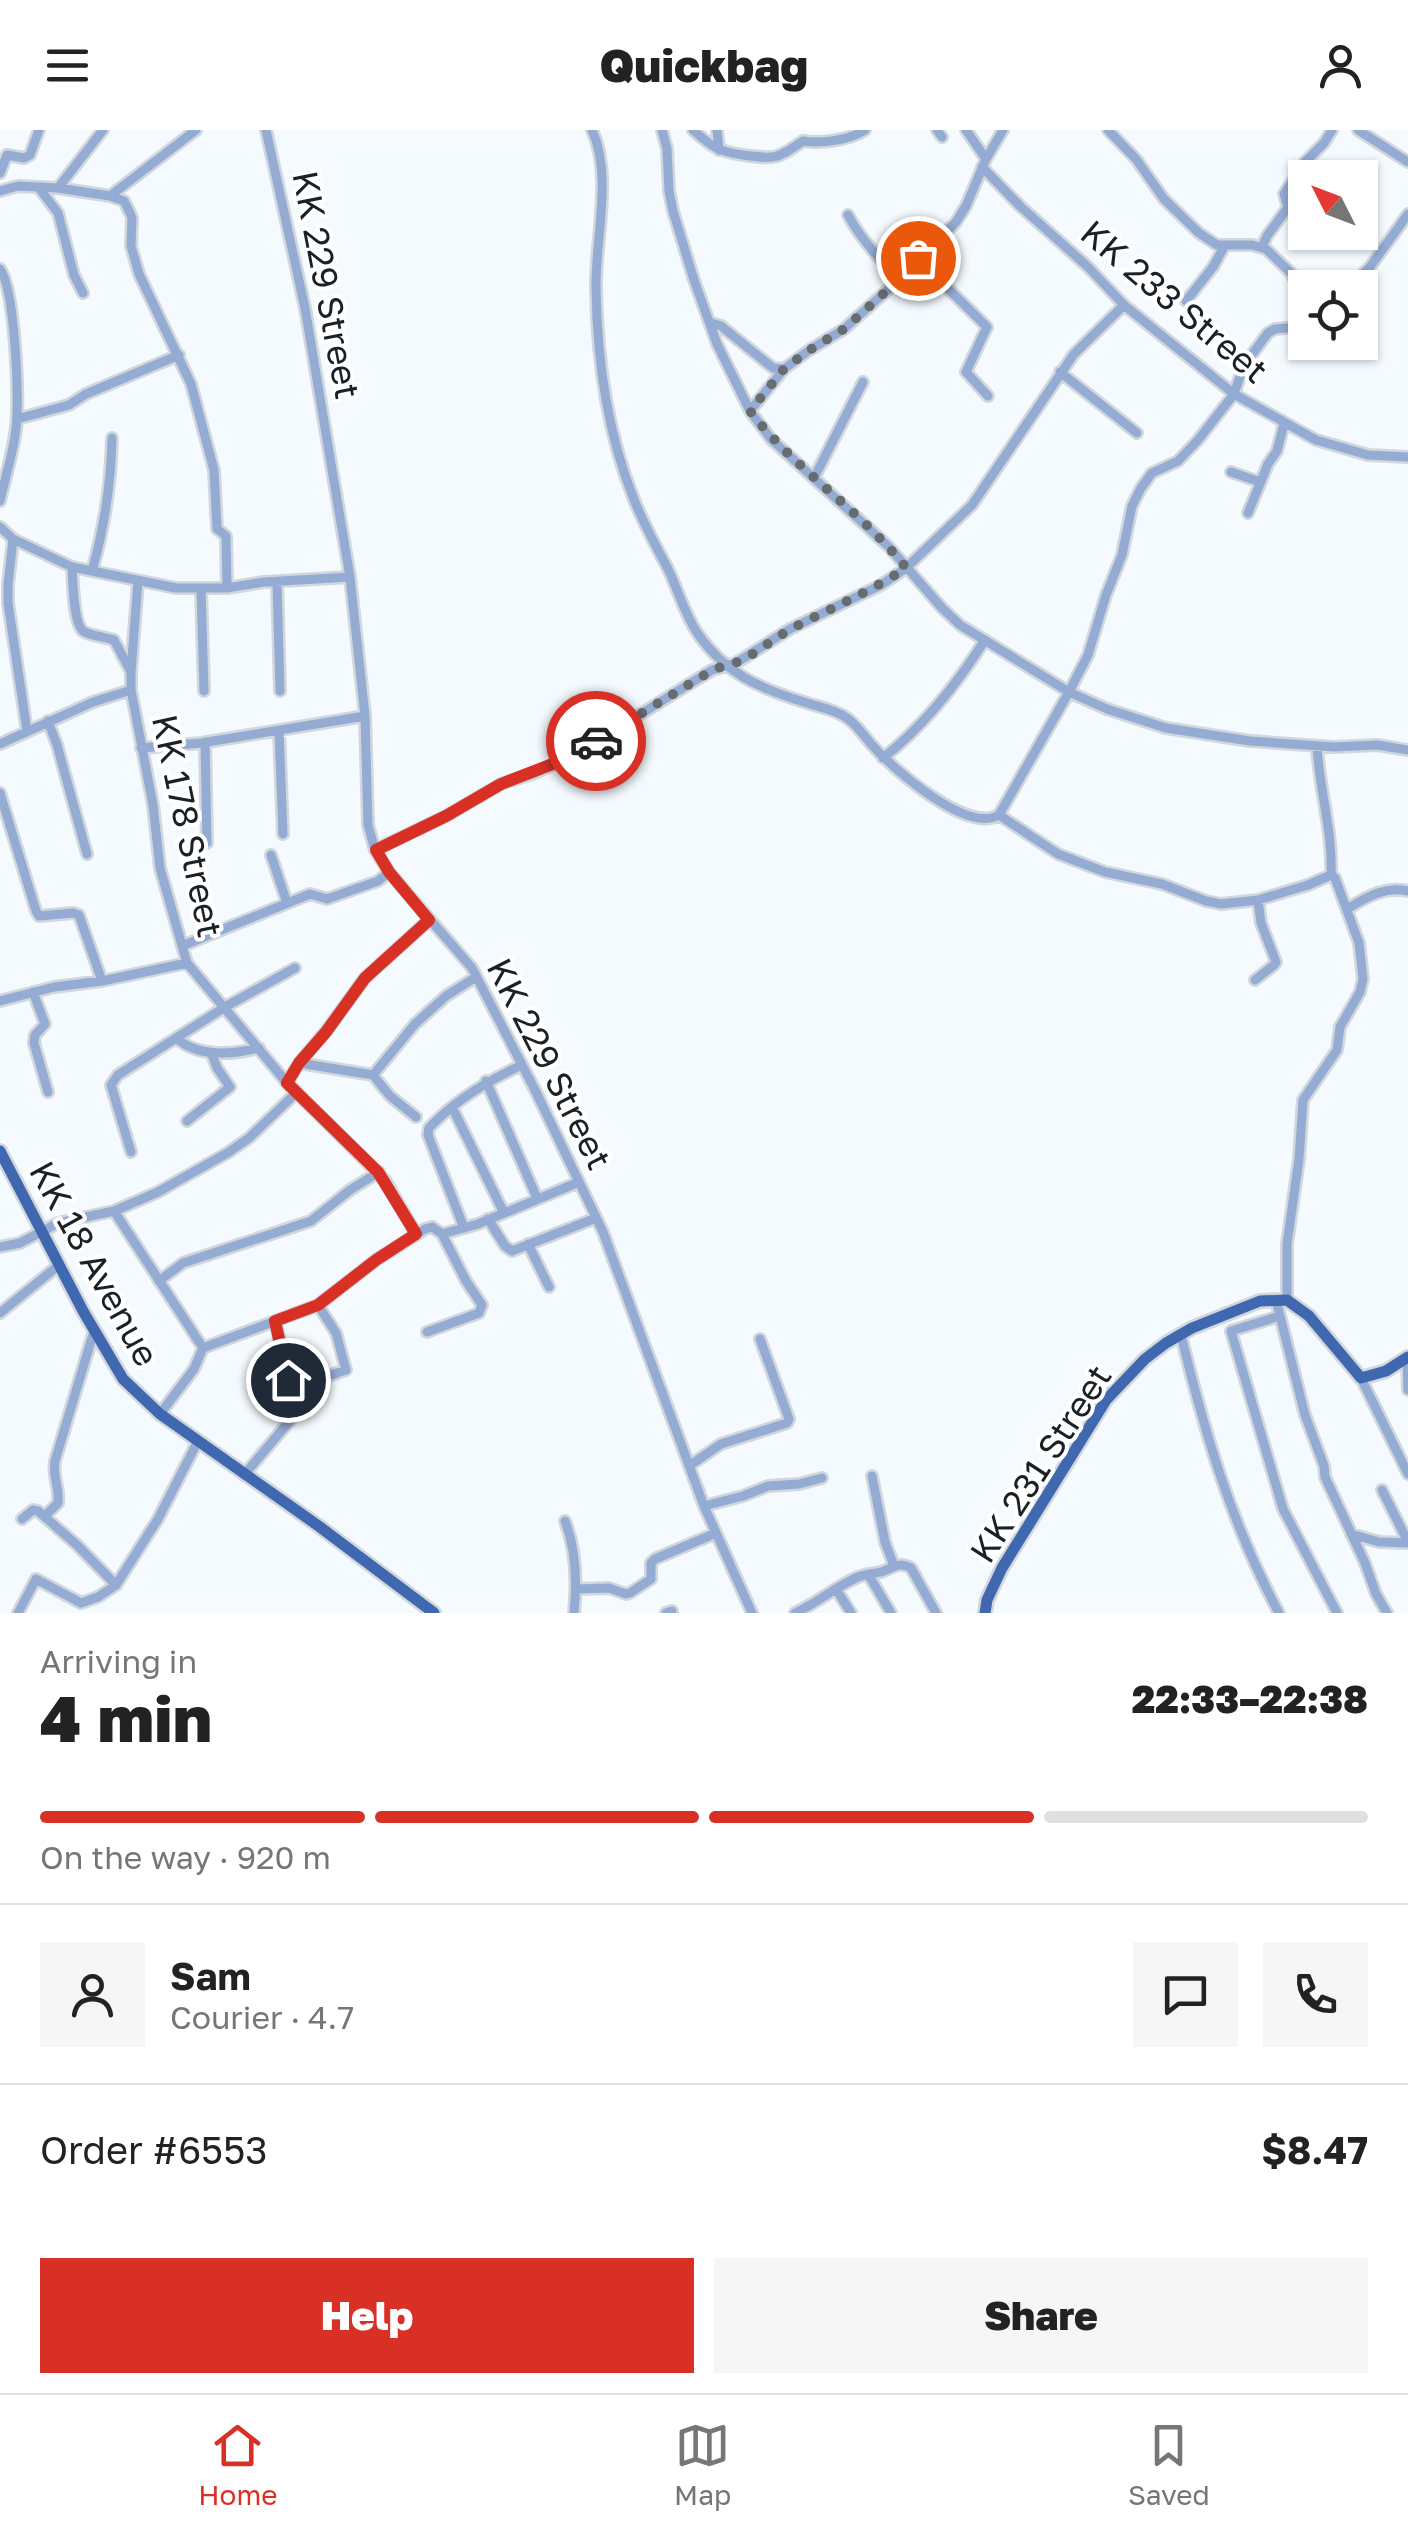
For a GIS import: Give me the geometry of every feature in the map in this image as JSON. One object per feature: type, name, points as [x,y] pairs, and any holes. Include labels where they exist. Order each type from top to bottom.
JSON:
[{"type":"main road","name":"KK 18 Avenue","points":[[0,1152],[122,1379],[160,1414],[434,1613]]},
{"type":"main road","name":"KK 231 Street","points":[[985,1613],[1002,1568],[1106,1400],[1145,1359],[1181,1335],[1260,1301],[1281,1300]]},
{"type":"main road","points":[[1281,1300],[1309,1316],[1360,1378],[1386,1372],[1407,1357]]},
{"type":"street","points":[[0,172],[7,155],[30,155],[39,130]]},
{"type":"street","points":[[58,188],[102,130]]},
{"type":"street","points":[[110,196],[196,130]]},
{"type":"street","name":"KK 229 Street","points":[[266,130],[305,308],[350,577],[365,716],[368,825],[376,850],[389,872],[472,968],[522,1065],[596,1218],[704,1506],[752,1613]]},
{"type":"street","points":[[592,130],[600,157],[601,182],[596,271],[600,355],[618,452],[632,495],[684,612],[726,667],[750,682],[845,716],[883,758],[922,792],[959,811],[988,820],[998,814],[1070,692],[1095,636],[1140,488],[1152,473],[1187,452],[1234,394],[1244,365],[1264,337],[1275,329],[1288,329]]},
{"type":"street","points":[[662,130],[673,210],[694,280],[718,344],[750,411],[771,439],[889,547],[950,617],[1070,692],[1166,728],[1250,742],[1377,745],[1408,750]]},
{"type":"street","points":[[693,130],[728,154],[771,159],[803,141],[815,143],[857,136],[866,130]]},
{"type":"street","points":[[717,130],[719,150]]},
{"type":"street","name":"KK 233 Street","points":[[966,130],[984,163],[1020,206],[1124,305],[1234,394],[1284,424],[1338,448],[1368,455],[1408,457]]},
{"type":"street","points":[[750,411],[784,369],[844,329],[956,222],[1003,130]]},
{"type":"street","points":[[1108,130],[1136,159],[1164,199],[1208,240],[1262,247],[1289,270]]},
{"type":"street","points":[[1262,247],[1288,207],[1284,194],[1332,130]]},
{"type":"street","points":[[1358,130],[1408,162]]},
{"type":"street","points":[[0,192],[18,186],[58,188],[124,201],[132,218],[131,246],[140,274],[191,384],[214,470],[217,528],[226,536],[227,588]]},
{"type":"street","points":[[38,188],[58,213],[74,276],[83,293]]},
{"type":"street","points":[[1366,270],[1408,214]]},
{"type":"street","points":[[848,215],[865,242],[901,278]]},
{"type":"street","points":[[1397,230],[1408,236]]},
{"type":"street","points":[[1186,301],[1213,267],[1225,244]]},
{"type":"street","points":[[918,260],[988,326],[966,372],[988,396]]},
{"type":"street","points":[[0,269],[11,297],[17,419],[0,502]]},
{"type":"street","points":[[376,850],[501,784],[576,754],[712,670],[750,655],[906,568],[972,505],[1060,372],[1090,336],[1124,305]]},
{"type":"street","points":[[711,323],[772,368],[784,369]]},
{"type":"street","points":[[17,419],[69,405],[86,394],[180,355]]},
{"type":"street","points":[[1060,372],[1137,433]]},
{"type":"street","points":[[814,478],[862,382]]},
{"type":"street","points":[[1248,514],[1268,464],[1277,452],[1284,424]]},
{"type":"street","points":[[92,570],[111,487],[112,438]]},
{"type":"street","points":[[1231,472],[1260,482]]},
{"type":"street","points":[[0,527],[13,538],[72,567],[176,588],[227,588],[350,577]]},
{"type":"street","points":[[13,538],[8,603],[26,731]]},
{"type":"street","name":"KK 178 Street","points":[[72,567],[80,628],[114,640],[130,672],[160,868],[187,962],[287,1083],[378,1172],[416,1234]]},
{"type":"street","points":[[130,672],[138,581]]},
{"type":"street","points":[[277,582],[280,691]]},
{"type":"street","points":[[201,588],[204,691]]},
{"type":"street","points":[[883,758],[914,732],[952,688],[985,640]]},
{"type":"street","points":[[0,744],[94,702],[131,690]]},
{"type":"street","points":[[142,748],[279,732],[365,716]]},
{"type":"street","points":[[48,721],[87,854]]},
{"type":"street","points":[[279,732],[283,834]]},
{"type":"street","points":[[205,742],[207,843]]},
{"type":"street","points":[[1318,746],[1330,874]]},
{"type":"street","points":[[0,793],[36,912],[39,916],[79,915],[102,981]]},
{"type":"street","points":[[998,814],[1053,852],[1104,872],[1162,884],[1206,902],[1258,900],[1330,874]]},
{"type":"street","points":[[270,855],[288,903]]},
{"type":"street","points":[[182,946],[310,894],[326,898],[378,881],[389,872]]},
{"type":"street","points":[[1330,874],[1335,878],[1359,942],[1363,980],[1340,1027],[1337,1050],[1303,1100],[1280,1316],[1325,1477],[1387,1613]]},
{"type":"street","points":[[1347,909],[1384,890],[1408,891]]},
{"type":"street","points":[[1255,980],[1276,962],[1261,923],[1258,900]]},
{"type":"street","points":[[287,1083],[365,978],[429,920]]},
{"type":"street","points":[[0,1001],[187,962]]},
{"type":"street","points":[[130,1152],[111,1086],[113,1080],[224,1007],[295,968]]},
{"type":"street","points":[[373,1075],[415,1024],[446,996],[476,977]]},
{"type":"street","points":[[33,992],[45,1026],[56,1033]]},
{"type":"street","points":[[45,1026],[35,1035],[34,1042],[48,1092]]},
{"type":"street","points":[[176,1038],[194,1050],[244,1052],[259,1048]]},
{"type":"street","points":[[187,1121],[230,1087],[211,1052]]},
{"type":"street","points":[[299,1063],[373,1075],[416,1118]]},
{"type":"street","points":[[464,1228],[428,1132],[432,1124],[486,1082],[522,1065]]},
{"type":"street","points":[[486,1082],[537,1198]]},
{"type":"street","points":[[0,1247],[20,1243],[58,1223],[114,1211],[158,1192],[229,1152],[297,1092]]},
{"type":"street","points":[[452,1107],[504,1212]]},
{"type":"street","points":[[158,1282],[184,1262],[311,1221],[378,1172]]},
{"type":"street","points":[[442,1234],[579,1182]]},
{"type":"street","points":[[114,1211],[203,1348]]},
{"type":"street","points":[[488,1219],[512,1250],[596,1218]]},
{"type":"street","points":[[160,1414],[194,1369],[203,1348],[318,1305],[376,1260],[432,1227],[442,1234],[482,1308],[427,1332]]},
{"type":"street","points":[[528,1244],[549,1288]]},
{"type":"street","points":[[0,1313],[59,1264]]},
{"type":"street","points":[[288,1380],[322,1378],[346,1370],[336,1334],[318,1305]]},
{"type":"street","points":[[1280,1316],[1232,1331],[1283,1510],[1337,1613]]},
{"type":"street","points":[[244,1475],[292,1420],[275,1321]]},
{"type":"street","points":[[44,1516],[59,1499],[54,1474],[56,1455],[94,1331]]},
{"type":"street","points":[[1181,1335],[1230,1507],[1278,1613]]},
{"type":"street","points":[[689,1466],[721,1444],[787,1423],[789,1419],[760,1339]]},
{"type":"street","points":[[1407,1357],[1408,1390]]},
{"type":"street","points":[[1360,1378],[1408,1474]]},
{"type":"street","points":[[18,1613],[34,1580],[81,1602],[116,1585],[158,1519],[198,1441]]},
{"type":"street","points":[[872,1476],[885,1542],[894,1566]]},
{"type":"street","points":[[704,1506],[768,1486],[822,1478]]},
{"type":"street","points":[[1351,1534],[1379,1542],[1408,1543],[1382,1490]]},
{"type":"street","points":[[22,1520],[33,1510],[44,1516],[116,1585]]},
{"type":"street","points":[[565,1520],[571,1538],[576,1589],[574,1613]]},
{"type":"street","points":[[576,1589],[610,1588],[630,1594],[650,1580],[652,1562],[716,1533]]},
{"type":"street","points":[[794,1613],[868,1574],[906,1565],[936,1613]]},
{"type":"street","points":[[868,1574],[890,1613]]},
{"type":"street","points":[[836,1589],[851,1613]]},
{"type":"street","points":[[76,1613],[81,1602]]},
{"type":"way so far","points":[[596,741],[716,668],[736,663],[906,568],[860,519],[771,439],[750,411],[784,369],[844,329],[918,258]]},
{"type":"route","points":[[288,1380],[275,1321],[318,1305],[416,1234],[385,1180],[287,1083],[365,978],[429,920],[376,850],[501,784],[576,754],[596,741]]}]
